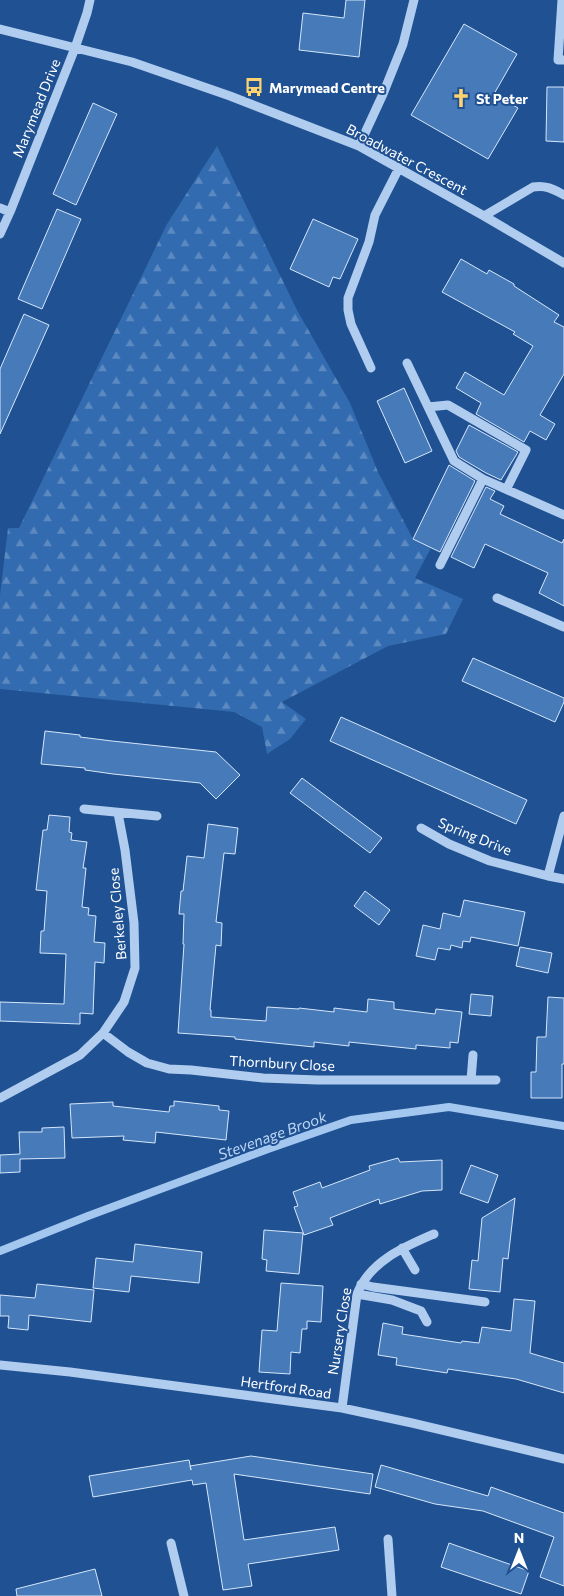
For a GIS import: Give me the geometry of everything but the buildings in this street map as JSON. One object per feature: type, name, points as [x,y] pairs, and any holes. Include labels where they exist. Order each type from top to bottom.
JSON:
[{"type":"street","name":"Marymead Drive","points":[[0,234],[75,48],[90,0]]},
{"type":"street","points":[[359,146],[403,44],[414,0]]},
{"type":"street","points":[[562,0],[558,60],[564,60]]},
{"type":"street","name":"Broadwater Crescent","points":[[0,29],[141,65],[230,96],[359,146],[564,263]]},
{"type":"street","points":[[371,368],[351,324],[348,298],[369,242],[375,215],[399,168]]},
{"type":"street","points":[[484,216],[533,187],[550,187],[564,195]]},
{"type":"street","points":[[0,208],[10,212]]},
{"type":"street","points":[[407,363],[454,461],[484,479],[564,515]]},
{"type":"street","points":[[428,407],[448,405],[526,450],[507,488]]},
{"type":"street","points":[[440,565],[484,479]]},
{"type":"street","points":[[497,598],[564,627]]},
{"type":"street","points":[[84,808],[158,816]]},
{"type":"street","name":"Berkeley Close","points":[[0,1098],[80,1055],[103,1032],[124,1002],[135,968],[134,923],[125,850],[118,813]]},
{"type":"street","points":[[548,876],[564,816]]},
{"type":"street","name":"Spring Drive","points":[[421,828],[449,844],[490,861],[564,880]]},
{"type":"street","name":"Thornbury Close","points":[[103,1032],[128,1052],[148,1063],[170,1069],[262,1078],[318,1080],[496,1080]]},
{"type":"street","points":[[471,1080],[473,1055]]},
{"type":"street","name":"Nursery Close","points":[[342,1408],[357,1294],[361,1284],[371,1271],[402,1248],[434,1234]]},
{"type":"street","points":[[402,1248],[415,1270]]},
{"type":"street","points":[[361,1284],[485,1302]]},
{"type":"street","points":[[357,1294],[392,1300],[421,1311],[427,1322]]},
{"type":"street","name":"Hertford Road","points":[[0,1365],[70,1372],[342,1408],[564,1459]]},
{"type":"street","points":[[388,1540],[392,1596]]},
{"type":"street","points":[[172,1543],[184,1596]]},
{"type":"green space","points":[[217,146],[297,310],[350,403],[378,472],[413,539],[431,548],[415,578],[463,599],[446,634],[388,646],[282,702],[306,719],[290,739],[267,754],[262,727],[234,712],[0,689],[0,595],[8,528],[19,528],[167,224]]},
{"type":"waterway","name":"Stevenage Brook","points":[[0,1251],[88,1216],[351,1120],[449,1107],[564,1126]]},
{"type":"place","name":"Marymead Centre","points":[[254,87]]},
{"type":"place","name":"St Peter","points":[[461,98]]}]
